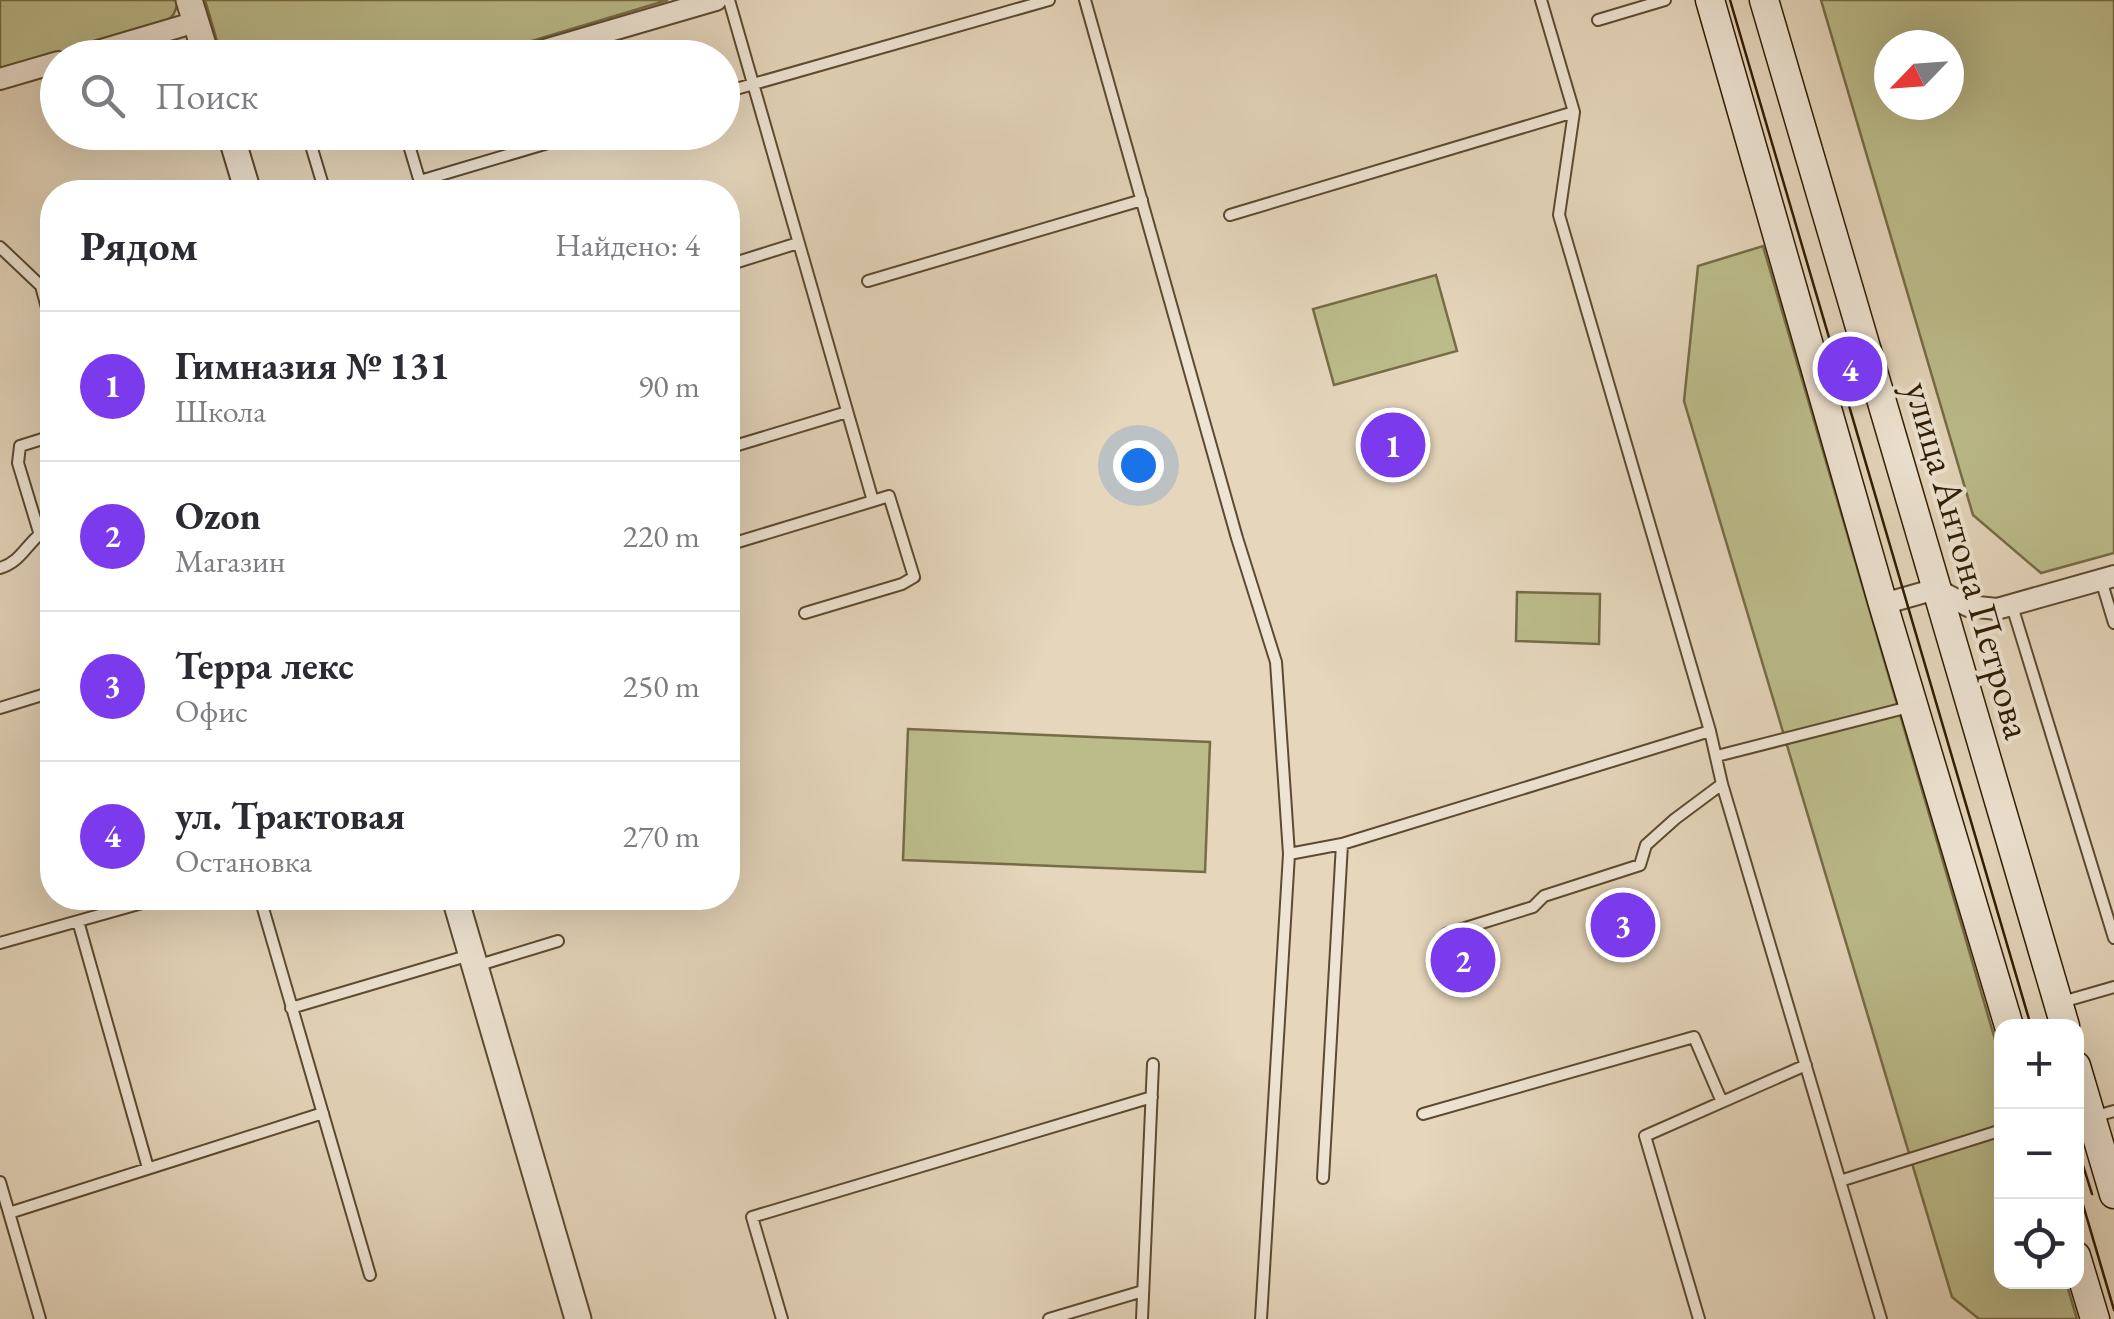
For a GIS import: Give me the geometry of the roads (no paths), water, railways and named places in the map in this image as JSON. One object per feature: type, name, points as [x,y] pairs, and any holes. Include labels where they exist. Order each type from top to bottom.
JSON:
[{"type":"main road","points":[[1710,0],[2007,1019]]},
{"type":"main road","name":"улица Антона Петрова","points":[[1764,0],[2061,1015]]},
{"type":"main road","points":[[2084,1080],[2103,1114],[2114,1194]]},
{"type":"main road","points":[[2084,1283],[2095,1319]]},
{"type":"street","points":[[579,40],[716,0]]},
{"type":"street","points":[[119,40],[192,11],[201,40]]},
{"type":"street","points":[[0,79],[40,67]]},
{"type":"street","points":[[235,150],[244,180]]},
{"type":"street","points":[[1883,604],[1936,589],[1968,606],[1997,609],[2107,578]]},
{"type":"street","points":[[458,910],[578,1319]]},
{"type":"lane","points":[[729,0],[872,501]]},
{"type":"lane","points":[[740,88],[1050,0]]},
{"type":"lane","points":[[1086,0],[1276,662],[1289,854],[1261,1319]]},
{"type":"lane","points":[[1541,0],[1574,112],[1558,215],[1881,1319]]},
{"type":"lane","points":[[1598,20],[1665,0]]},
{"type":"lane","points":[[1552,35],[1566,30]]},
{"type":"lane","points":[[1230,215],[1574,112]]},
{"type":"lane","points":[[312,150],[321,180]]},
{"type":"lane","points":[[411,150],[420,180]]},
{"type":"lane","points":[[440,180],[531,150]]},
{"type":"lane","points":[[868,281],[1142,200]]},
{"type":"lane","points":[[740,261],[798,243]]},
{"type":"lane","points":[[0,247],[40,285]]},
{"type":"lane","points":[[740,444],[847,412]]},
{"type":"lane","points":[[0,568],[20,559],[40,532],[18,462],[20,446],[40,440]]},
{"type":"lane","points":[[740,541],[889,496],[914,577],[805,612]]},
{"type":"lane","points":[[1238,538],[1250,534]]},
{"type":"lane","points":[[2107,578],[2114,623]]},
{"type":"lane","points":[[2012,604],[2114,938]]},
{"type":"lane","points":[[0,708],[40,696]]},
{"type":"lane","points":[[1717,756],[1914,706]]},
{"type":"lane","points":[[1289,854],[1342,844],[1710,730]]},
{"type":"lane","points":[[1446,934],[1533,907],[1544,896],[1640,865],[1646,846],[1722,784]]},
{"type":"lane","points":[[1322,1178],[1342,844]]},
{"type":"lane","points":[[0,943],[117,910]]},
{"type":"lane","points":[[263,910],[370,1275]]},
{"type":"lane","points":[[78,921],[148,1168]]},
{"type":"lane","points":[[292,1008],[558,941]]},
{"type":"lane","points":[[2061,1015],[2114,987]]},
{"type":"lane","points":[[1423,1114],[1694,1036],[1722,1102]]},
{"type":"lane","points":[[1142,1319],[1153,1064]]},
{"type":"lane","points":[[1699,1319],[1645,1136],[1806,1066]]},
{"type":"lane","points":[[782,1319],[752,1218],[1152,1097]]},
{"type":"lane","points":[[9,1213],[323,1114]]},
{"type":"lane","points":[[1840,1182],[1994,1133]]},
{"type":"lane","points":[[0,1182],[40,1319]]},
{"type":"lane","points":[[1049,1319],[1143,1291]]},
{"type":"tram line","points":[[1730,0],[2029,1019]]},
{"type":"tram line","points":[[2084,1168],[2092,1194]]},
{"type":"tram line","points":[[2081,1199],[2114,1310]]},
{"type":"place","name":"ул. Трактовая","points":[[1850,369]]},
{"type":"place","name":"Гимназия № 131","points":[[1393,445]]},
{"type":"place","name":"Терра лекс","points":[[1623,925]]},
{"type":"place","name":"Ozon","points":[[1463,960]]}]
